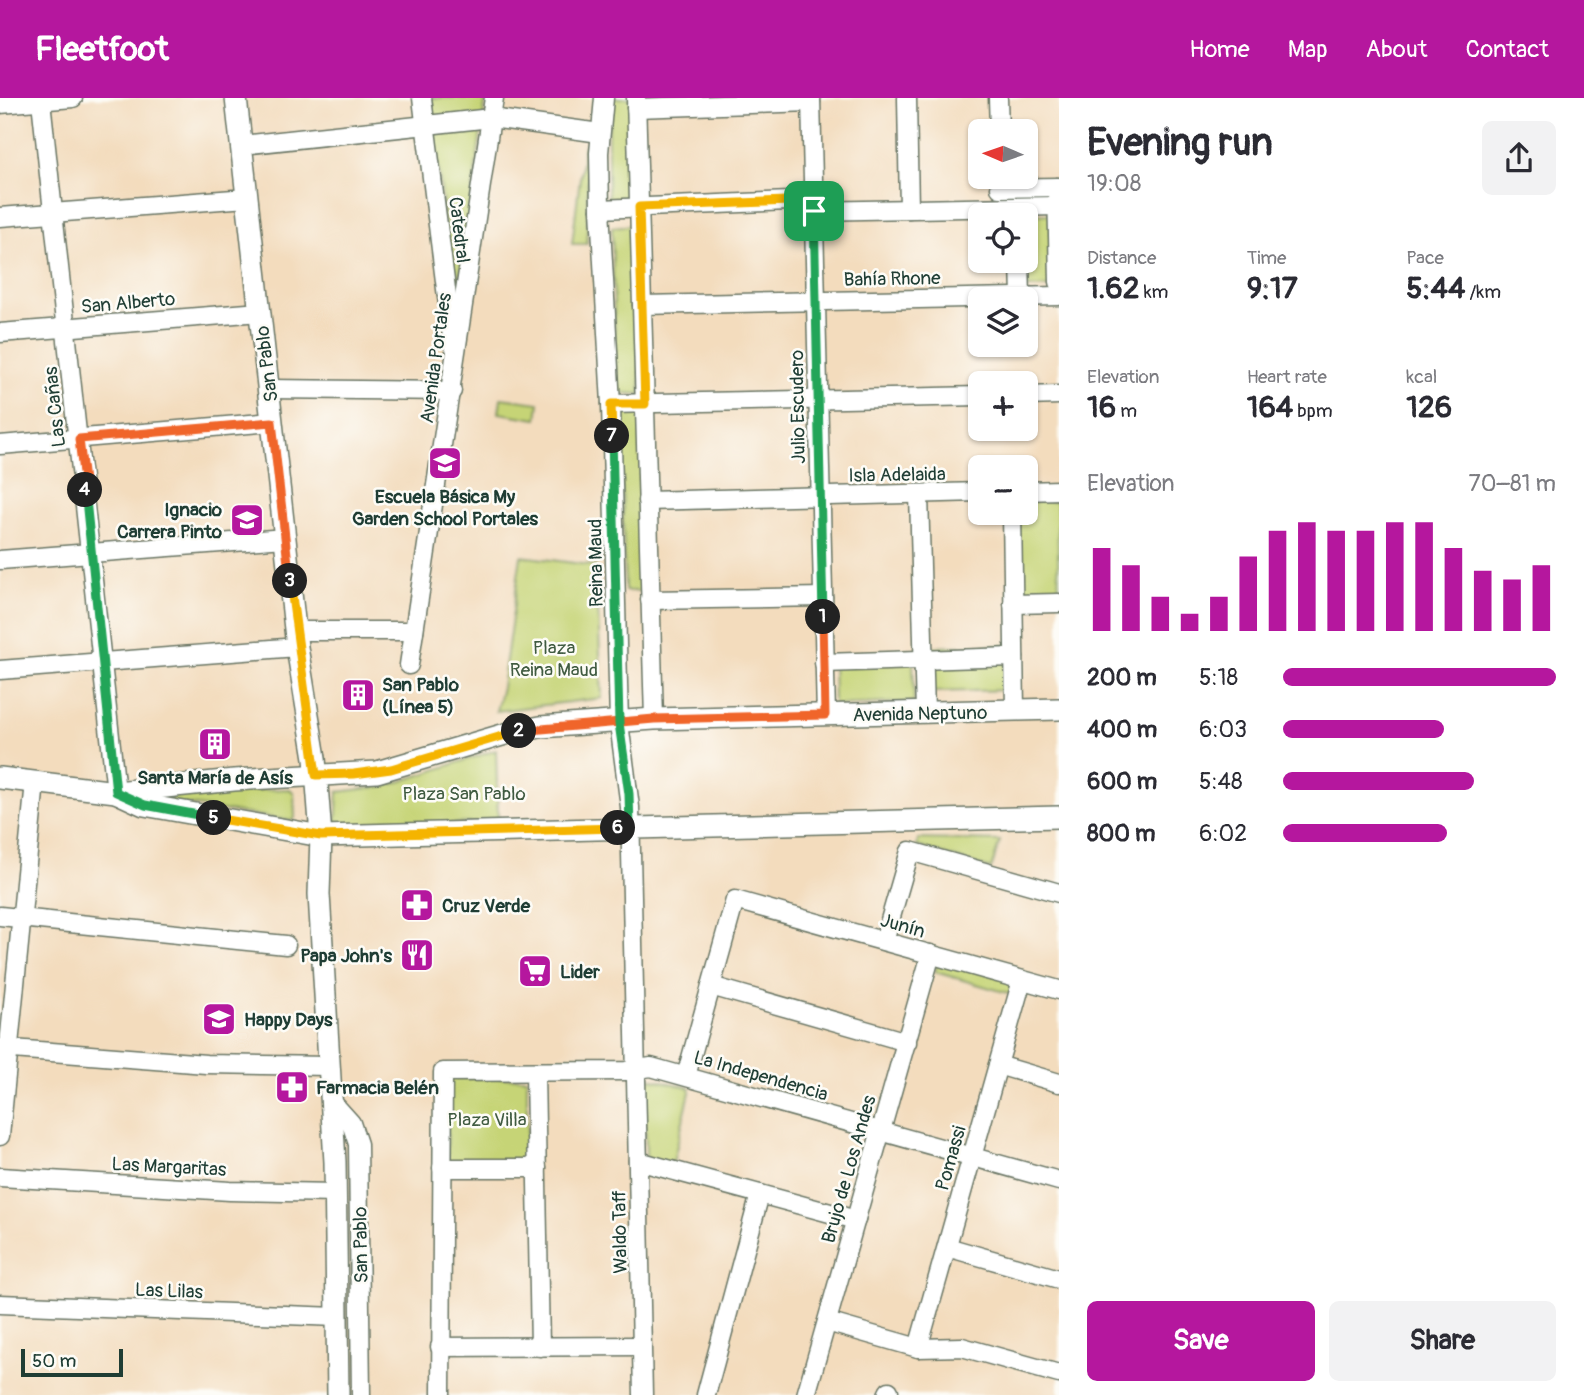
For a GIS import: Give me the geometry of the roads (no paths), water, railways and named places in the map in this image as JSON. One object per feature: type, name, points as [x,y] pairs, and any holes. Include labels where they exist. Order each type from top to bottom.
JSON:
[{"type":"main road","name":"San Pablo","points":[[236,98],[296,639],[310,715],[309,775],[313,836],[310,866],[319,894],[333,1103],[338,1395]]},
{"type":"main road","name":"Avenida Neptuno","points":[[0,778],[116,792],[391,769],[521,730],[654,719],[1059,709]]},
{"type":"main road","name":"Avenida Neptuno","points":[[116,792],[145,805],[313,836],[1059,817]]},
{"type":"street","points":[[0,104],[73,98]]},
{"type":"street","name":"Catedral","points":[[422,98],[456,368]]},
{"type":"street","name":"Avenida Portales","points":[[409,665],[456,368],[494,98]]},
{"type":"street","name":"Reina Maud","points":[[604,98],[600,133],[600,209],[611,404],[619,723],[629,794],[638,1069]]},
{"type":"street","points":[[907,98],[909,209]]},
{"type":"street","points":[[998,98],[999,119]]},
{"type":"street","points":[[654,719],[636,103],[811,100]]},
{"type":"street","name":"Julio Escudero","points":[[811,100],[825,715]]},
{"type":"street","name":"Las Cañas","points":[[41,101],[116,792]]},
{"type":"street","points":[[242,145],[491,118],[600,133]]},
{"type":"street","points":[[1038,185],[1058,187],[1059,282]]},
{"type":"street","points":[[0,216],[247,198]]},
{"type":"street","points":[[600,209],[813,206],[968,210]]},
{"type":"street","points":[[1038,208],[1057,206]]},
{"type":"street","name":"Bahía Rhone","points":[[1038,297],[1059,296]]},
{"type":"street","name":"Bahía Rhone","points":[[642,305],[968,298]]},
{"type":"street","name":"San Alberto","points":[[0,333],[260,312]]},
{"type":"street","points":[[269,389],[452,391]]},
{"type":"street","points":[[1038,396],[1059,395]]},
{"type":"street","points":[[611,404],[968,397]]},
{"type":"street","points":[[0,446],[272,422]]},
{"type":"street","points":[[1038,491],[1059,490]]},
{"type":"street","name":"Isla Adelaida","points":[[647,501],[968,492]]},
{"type":"street","points":[[919,494],[925,712]]},
{"type":"street","points":[[1012,525],[1015,710]]},
{"type":"street","points":[[0,560],[285,538]]},
{"type":"street","points":[[650,600],[823,597]]},
{"type":"street","points":[[1013,604],[1059,603]]},
{"type":"street","points":[[0,670],[104,662],[296,639],[414,631]]},
{"type":"street","points":[[824,663],[1014,656]]},
{"type":"street","points":[[0,1136],[4,1048],[35,782]]},
{"type":"street","points":[[884,941],[910,851],[1059,892]]},
{"type":"street","name":"Junín","points":[[710,986],[735,900],[1059,990]]},
{"type":"street","points":[[0,916],[286,945]]},
{"type":"street","name":"Brujo de Los Andes","points":[[806,1395],[931,954]]},
{"type":"street","name":"Pomassi","points":[[918,1348],[1022,980]]},
{"type":"street","points":[[686,1076],[710,986],[907,1042]]},
{"type":"street","points":[[4,1048],[206,1064],[330,1066]]},
{"type":"street","points":[[998,1065],[1059,1083]]},
{"type":"street","name":"La Independencia","points":[[442,1168],[443,1072],[535,1072],[652,1067],[1059,1181]]},
{"type":"street","name":"Waldo Taff","points":[[638,1069],[643,1395]]},
{"type":"street","points":[[535,1072],[540,1347]]},
{"type":"street","name":"San Pablo","points":[[333,1103],[351,1123],[358,1144],[361,1395]]},
{"type":"street","points":[[638,1161],[856,1220]]},
{"type":"street","points":[[441,1395],[442,1168],[537,1168]]},
{"type":"street","name":"Las Margaritas","points":[[0,1177],[230,1191],[336,1193]]},
{"type":"street","points":[[706,1395],[760,1194]]},
{"type":"street","points":[[947,1247],[1059,1279]]},
{"type":"street","name":"Las Lilas","points":[[0,1304],[337,1317]]},
{"type":"street","points":[[827,1322],[918,1348],[962,1347],[1059,1374]]},
{"type":"street","points":[[440,1347],[642,1346]]},
{"type":"place","name":"Escuela Básica My Garden School Portales","points":[[445,463]]},
{"type":"place","name":"Ignacio Carrera Pinto","points":[[247,520]]},
{"type":"place","name":"San Pablo (Línea 5)","points":[[358,695]]},
{"type":"place","name":"Santa María de Asís","points":[[215,744]]},
{"type":"place","name":"Cruz Verde","points":[[417,905]]},
{"type":"place","name":"Papa John's","points":[[417,955]]},
{"type":"place","name":"Lider","points":[[535,971]]},
{"type":"place","name":"Happy Days","points":[[219,1019]]},
{"type":"place","name":"Farmacia Belén","points":[[292,1087]]},
{"type":"park label","name":"Plaza Reina Maud","points":[[554,658]]},
{"type":"park label","name":"Plaza San Pablo","points":[[464,793]]},
{"type":"park label","name":"Plaza Villa","points":[[487,1119]]}]
